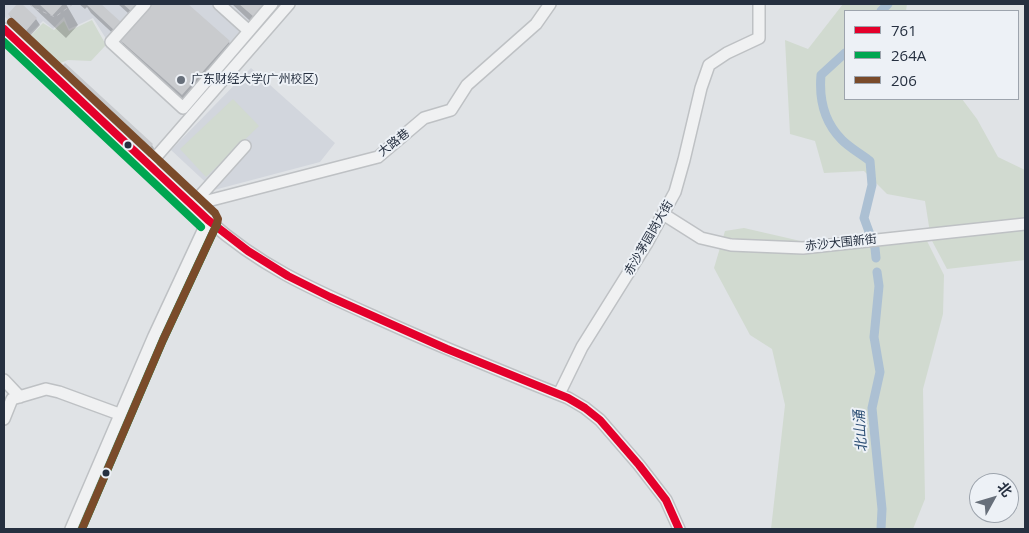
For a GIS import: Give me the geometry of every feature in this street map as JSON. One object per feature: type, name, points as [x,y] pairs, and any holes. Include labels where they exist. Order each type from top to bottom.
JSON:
[{"type":"street","points":[[145,4],[111,42],[183,108],[272,4]]},
{"type":"street","points":[[219,4],[249,31]]},
{"type":"street","points":[[149,165],[289,4]]},
{"type":"street","name":"大路巷","points":[[192,205],[378,157],[424,118],[451,110],[467,85],[536,24],[550,4]]},
{"type":"street","name":"赤沙茅园岗大街","points":[[559,394],[582,347],[620,288],[663,214],[680,177],[707,69],[718,58],[759,38],[759,4]]},
{"type":"street","points":[[4,28],[208,220],[259,260],[309,288],[399,328],[559,394],[585,408],[611,432],[655,485],[666,500],[679,529]]},
{"type":"street","points":[[192,205],[244,146]]},
{"type":"street","name":"赤沙大围新街","points":[[663,214],[701,238],[731,246],[803,248],[1025,224]]},
{"type":"street","points":[[71,529],[120,414],[208,220]]},
{"type":"street","points":[[4,380],[20,397]]},
{"type":"street","points":[[4,419],[12,399],[46,389],[120,414]]},
{"type":"path","points":[[28,4],[54,18],[73,4]]},
{"type":"shaded area","name":"广东财经大学(广州校区)","points":[[4,4],[280,4],[185,116],[110,45],[93,18],[69,29],[64,17],[53,29],[43,21],[26,37],[4,16]]},
{"type":"shaded area","points":[[843,4],[907,4],[906,10],[844,10],[844,100],[963,100],[977,119],[998,157],[1025,170],[1025,260],[947,269],[931,239],[925,201],[887,194],[864,171],[824,173],[815,141],[790,134],[785,40],[808,49]]},
{"type":"shaded area","points":[[92,20],[106,45],[91,61],[68,60],[53,66],[27,40],[43,23],[54,30],[64,21],[69,31]]},
{"type":"shaded area","points":[[251,68],[335,143],[320,162],[214,190],[171,150]]},
{"type":"shaded area","points":[[233,99],[259,126],[206,177],[180,149]]},
{"type":"shaded area","points":[[744,228],[831,248],[926,239],[944,275],[943,314],[923,389],[925,499],[913,529],[771,529],[785,405],[772,349],[750,335],[714,268],[725,231]]},
{"type":"building","points":[[17,4],[22,4],[37,18],[26,31],[8,14]]},
{"type":"building","points":[[39,4],[63,4],[52,16]]},
{"type":"building","points":[[86,4],[101,4],[122,23],[115,31]]},
{"type":"building","points":[[123,4],[140,4],[132,12]]},
{"type":"building","points":[[152,4],[188,4],[230,41],[182,95],[120,40]]},
{"type":"building","points":[[239,4],[266,4],[254,17]]},
{"type":"building","points":[[65,63],[153,144],[144,154],[56,73]]},
{"type":"waterway","name":"北山涌","points":[[882,10],[888,4]]},
{"type":"waterway","name":"北山涌","points":[[844,54],[821,75],[822,101],[827,118],[836,133],[848,146],[870,161],[872,185],[864,218],[875,248],[876,258]]},
{"type":"waterway","name":"北山涌","points":[[877,272],[879,286],[874,337],[880,372],[872,408],[882,509],[881,529]]},
{"type":"transit line","name":"206","points":[[11,22],[215,213],[218,219],[163,340],[82,529]]},
{"type":"transit line","name":"761","points":[[4,29],[208,220],[248,251],[288,276],[330,297],[447,349],[568,398],[585,408],[600,420],[639,465],[666,500],[679,529]]},
{"type":"transit line","name":"264A","points":[[4,42],[201,227]]},
{"type":"transit line","name":"264A","points":[[82,529],[163,340],[217,224]]},
{"type":"place","name":"广东财经大学(广州校区)","points":[[181,80]]}]
